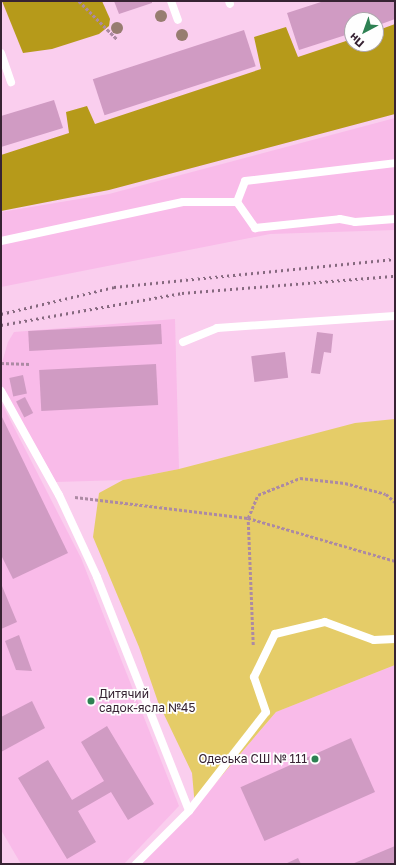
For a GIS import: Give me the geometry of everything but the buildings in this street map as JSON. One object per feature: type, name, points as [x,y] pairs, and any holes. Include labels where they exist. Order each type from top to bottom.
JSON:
[{"type":"lane","points":[[171,1],[178,20]]},
{"type":"lane","points":[[1,53],[11,82]]},
{"type":"lane","points":[[237,202],[245,181],[395,163]]},
{"type":"lane","points":[[1,241],[183,202],[237,202]]},
{"type":"lane","points":[[237,202],[255,228],[340,219],[355,222],[395,219]]},
{"type":"lane","points":[[183,342],[217,328],[395,316]]},
{"type":"lane","points":[[1,391],[59,495],[97,577],[189,811]]},
{"type":"lane","points":[[136,864],[189,811],[266,712],[254,677],[275,634],[325,622],[374,640],[395,639]]},
{"type":"path","points":[[79,1],[118,40]]},
{"type":"path","points":[[1,363],[30,364]]},
{"type":"path","points":[[254,677],[248,518],[258,495],[300,478],[345,483],[386,494],[395,502]]},
{"type":"path","points":[[59,495],[248,518],[395,561]]},
{"type":"shaded area","points":[[2,1],[102,1],[110,19],[109,26],[99,34],[52,49],[23,53]]},
{"type":"shaded area","points":[[395,24],[395,114],[109,190],[1,211],[1,155],[69,133],[66,112],[87,106],[95,124],[261,69],[254,37],[286,27],[298,57],[344,42],[344,52],[384,52],[384,28]]},
{"type":"shaded area","points":[[395,118],[395,230],[270,234],[1,287],[1,212],[109,194]]},
{"type":"shaded area","points":[[175,319],[179,469],[123,480],[56,482],[1,384],[1,366],[8,342],[14,332]]},
{"type":"shaded area","name":"Дитячий садок-ясла №45","points":[[1,402],[81,558],[179,806],[124,864],[21,864],[1,830]]},
{"type":"shaded area","points":[[395,419],[395,665],[276,712],[195,807],[192,773],[158,702],[139,647],[93,537],[99,493],[123,480],[179,469],[355,423]]},
{"type":"shaded area","name":"Одеська СШ № 111","points":[[395,665],[395,864],[139,864],[191,812],[276,712]]},
{"type":"railway","points":[[1,314],[114,287],[395,259]]},
{"type":"railway","points":[[1,325],[182,293],[395,276]]},
{"type":"place","name":"Дитячий садок-ясла №45","points":[[91,701]]},
{"type":"place","name":"Одеська СШ № 111","points":[[315,759]]}]
